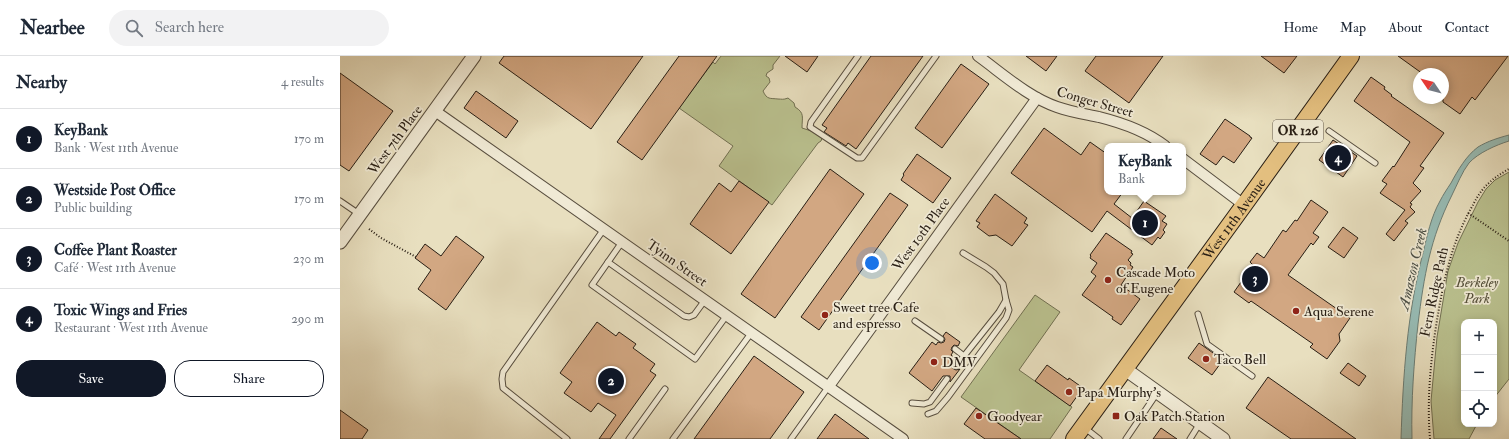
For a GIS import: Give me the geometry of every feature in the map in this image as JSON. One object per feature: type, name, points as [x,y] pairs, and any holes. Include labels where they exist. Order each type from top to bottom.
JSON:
[{"type":"main road","name":"West 11th Avenue","points":[[1078,433],[1351,56]]},
{"type":"street","name":"West 7th Place","points":[[340,242],[474,56]]},
{"type":"street","name":"Conger Street","points":[[978,56],[1036,98],[1056,107],[1119,122],[1136,129],[1161,143]]},
{"type":"street","name":"West 10th Place","points":[[828,386],[1036,98]]},
{"type":"street","name":"Tyinn Street","points":[[435,111],[752,332],[902,439]]},
{"type":"street","points":[[1186,161],[1244,205]]},
{"type":"street","points":[[1125,369],[1223,439]]},
{"type":"lane","points":[[858,56],[811,122],[810,127],[857,158],[862,158],[936,56]]},
{"type":"lane","points":[[1329,131],[1375,164]]},
{"type":"lane","points":[[340,201],[360,215]]},
{"type":"lane","points":[[567,439],[503,388],[503,372],[604,230]]},
{"type":"lane","points":[[622,242],[592,285],[695,359],[727,315]]},
{"type":"lane","points":[[928,414],[936,411],[948,397],[1006,318],[1009,310],[1004,284],[994,273],[963,253]]},
{"type":"lane","points":[[608,262],[689,318],[694,315],[705,300]]},
{"type":"lane","points":[[956,366],[999,312],[1006,300]]},
{"type":"lane","points":[[1198,314],[1207,344],[1252,376]]},
{"type":"lane","points":[[915,321],[941,339]]},
{"type":"lane","points":[[673,439],[752,332]]},
{"type":"lane","points":[[955,350],[964,356]]},
{"type":"lane","points":[[912,403],[924,404],[930,402],[947,379]]},
{"type":"lane","points":[[790,439],[828,386]]},
{"type":"lane","points":[[629,439],[665,389]]},
{"type":"lane","points":[[1126,439],[1158,393]]},
{"type":"lane","points":[[1190,439],[1200,423]]},
{"type":"lane","points":[[1078,433],[1099,439]]},
{"type":"path","name":"Fern Ridge Path","points":[[1430,439],[1429,398],[1433,352],[1438,310],[1446,269],[1457,236],[1478,195],[1488,183],[1509,169]]},
{"type":"path","points":[[1468,213],[1509,241]]},
{"type":"path","points":[[369,229],[416,257]]},
{"type":"green space","points":[[721,56],[780,56],[773,65],[773,69],[767,73],[766,76],[769,78],[770,82],[763,91],[764,94],[771,98],[788,98],[802,113],[802,128],[821,134],[821,141],[772,205],[719,166],[733,146],[679,108],[713,62],[715,64]]},
{"type":"green space","name":"Berkeley Park","points":[[1509,172],[1509,379],[1497,394],[1497,319],[1461,319],[1461,427],[1475,427],[1469,439],[1434,439],[1431,401],[1437,337],[1448,271],[1458,243],[1478,202],[1486,189],[1495,180]]},
{"type":"green space","points":[[1035,295],[1060,312],[1019,370],[1072,407],[1050,439],[1021,439],[961,397]]},
{"type":"water","points":[[1509,135],[1509,141],[1477,156],[1469,163],[1464,170],[1444,211],[1438,227],[1429,258],[1418,324],[1413,381],[1412,439],[1401,439],[1407,345],[1413,299],[1432,220],[1442,196],[1466,159],[1478,147]]},
{"type":"building","points":[[504,56],[643,56],[591,129],[499,63]]},
{"type":"building","points":[[679,56],[717,56],[642,160],[617,142]]},
{"type":"building","points":[[785,56],[818,56],[807,72]]},
{"type":"building","points":[[871,56],[923,56],[856,149],[848,143],[846,146],[824,132],[827,128],[822,125]]},
{"type":"building","points":[[1026,56],[1057,56],[1046,71]]},
{"type":"building","points":[[1096,56],[1163,56],[1129,103],[1085,71]]},
{"type":"building","points":[[1261,56],[1297,56],[1284,73]]},
{"type":"building","points":[[1398,56],[1508,56],[1475,100],[1472,97],[1460,114],[1446,104],[1449,104],[1449,68],[1415,68]]},
{"type":"building","points":[[961,64],[989,84],[942,148],[915,128]]},
{"type":"building","points":[[340,73],[393,111],[349,171],[340,165]]},
{"type":"building","points":[[1371,77],[1385,87],[1384,89],[1392,95],[1391,96],[1444,133],[1420,166],[1424,168],[1413,183],[1421,191],[1410,203],[1412,204],[1410,207],[1415,212],[1405,221],[1408,223],[1394,241],[1386,234],[1405,210],[1380,193],[1387,184],[1382,181],[1393,166],[1394,167],[1410,142],[1354,101]]},
{"type":"building","points":[[476,91],[518,121],[506,138],[464,108]]},
{"type":"building","points":[[1225,119],[1252,138],[1234,163],[1223,156],[1216,165],[1200,154]]},
{"type":"building","points":[[1044,128],[1081,155],[1090,142],[1104,152],[1104,195],[1121,195],[1114,204],[1132,218],[1144,201],[1166,216],[1162,221],[1167,224],[1163,230],[1165,232],[1160,239],[1158,237],[1152,245],[1107,211],[1092,232],[1011,173]]},
{"type":"building","points":[[1333,140],[1357,156],[1343,177],[1319,160]]},
{"type":"building","points":[[917,154],[951,178],[933,203],[901,180],[904,175],[903,174]]},
{"type":"building","points":[[830,169],[864,194],[775,318],[741,294]]},
{"type":"building","points":[[739,181],[769,202],[731,254],[690,224],[719,183],[731,192]]},
{"type":"building","points":[[890,193],[908,205],[819,330],[801,317]]},
{"type":"building","points":[[995,194],[1027,218],[1024,223],[1028,225],[1012,246],[996,235],[989,236],[977,227],[980,223],[976,221]]},
{"type":"building","points":[[1311,200],[1328,212],[1313,233],[1319,237],[1313,245],[1311,243],[1288,275],[1350,318],[1339,334],[1340,341],[1327,359],[1310,347],[1313,344],[1251,301],[1249,303],[1234,292],[1253,265],[1250,262],[1257,253],[1264,258],[1283,230],[1286,232],[1295,220],[1297,221]]},
{"type":"building","points":[[1343,227],[1358,238],[1344,258],[1328,247]]},
{"type":"building","name":"Cascade Moto of Eugene","points":[[1106,233],[1132,251],[1131,253],[1133,254],[1128,260],[1131,263],[1130,265],[1133,267],[1121,285],[1140,299],[1121,325],[1112,319],[1113,317],[1082,295],[1096,276],[1091,272],[1097,263],[1090,258],[1090,255]]},
{"type":"building","points":[[456,236],[484,257],[446,310],[418,289],[431,270],[415,258],[425,244],[441,256]]},
{"type":"building","points":[[597,322],[616,336],[619,332],[636,344],[633,348],[655,364],[650,371],[656,375],[610,439],[599,439],[616,415],[598,403],[591,412],[564,393],[572,382],[560,373]]},
{"type":"building","points":[[946,332],[960,342],[958,346],[954,345],[952,347],[951,350],[953,352],[951,355],[956,359],[952,368],[956,370],[960,369],[950,382],[950,376],[943,376],[932,391],[909,373],[932,342],[936,345],[938,342],[944,342],[945,339],[943,336]]},
{"type":"building","name":"Taco Bell","points":[[1199,343],[1223,360],[1212,375],[1188,358]]},
{"type":"building","points":[[754,356],[804,392],[770,439],[694,439]]},
{"type":"building","points":[[1348,363],[1366,376],[1359,386],[1340,373]]},
{"type":"building","points":[[1047,365],[1068,380],[1069,378],[1083,388],[1070,406],[1035,381]]},
{"type":"building","points":[[1268,377],[1356,439],[1291,439],[1246,408]]},
{"type":"building","name":"Goodyear","points":[[976,408],[1021,439],[985,439],[964,424]]},
{"type":"building","points":[[340,410],[368,430],[362,439],[340,439]]},
{"type":"building","points":[[835,414],[869,439],[817,439]]},
{"type":"building","points":[[1161,428],[1177,439],[1153,439]]},
{"type":"place","name":"Toxic Wings and Fries","points":[[1338,158]]},
{"type":"place","name":"KeyBank","points":[[1145,223]]},
{"type":"place","name":"Coffee Plant Roaster","points":[[1255,279]]},
{"type":"place","name":"Cascade Moto of Eugene","points":[[1108,280]]},
{"type":"place","name":"Aqua Serene","points":[[1296,311]]},
{"type":"place","name":"Sweet tree Cafe and espresso","points":[[825,315]]},
{"type":"place","name":"Taco Bell","points":[[1206,359]]},
{"type":"place","name":"DMV","points":[[934,362]]},
{"type":"place","name":"Westside Post Office","points":[[611,381]]},
{"type":"place","name":"Papa Murphy's","points":[[1069,392]]},
{"type":"place","name":"Goodyear","points":[[979,416]]},
{"type":"place","name":"Oak Patch Station","points":[[1116,416]]},
{"type":"water label","name":"Amazon Creek","points":[[1413,269]]}]
